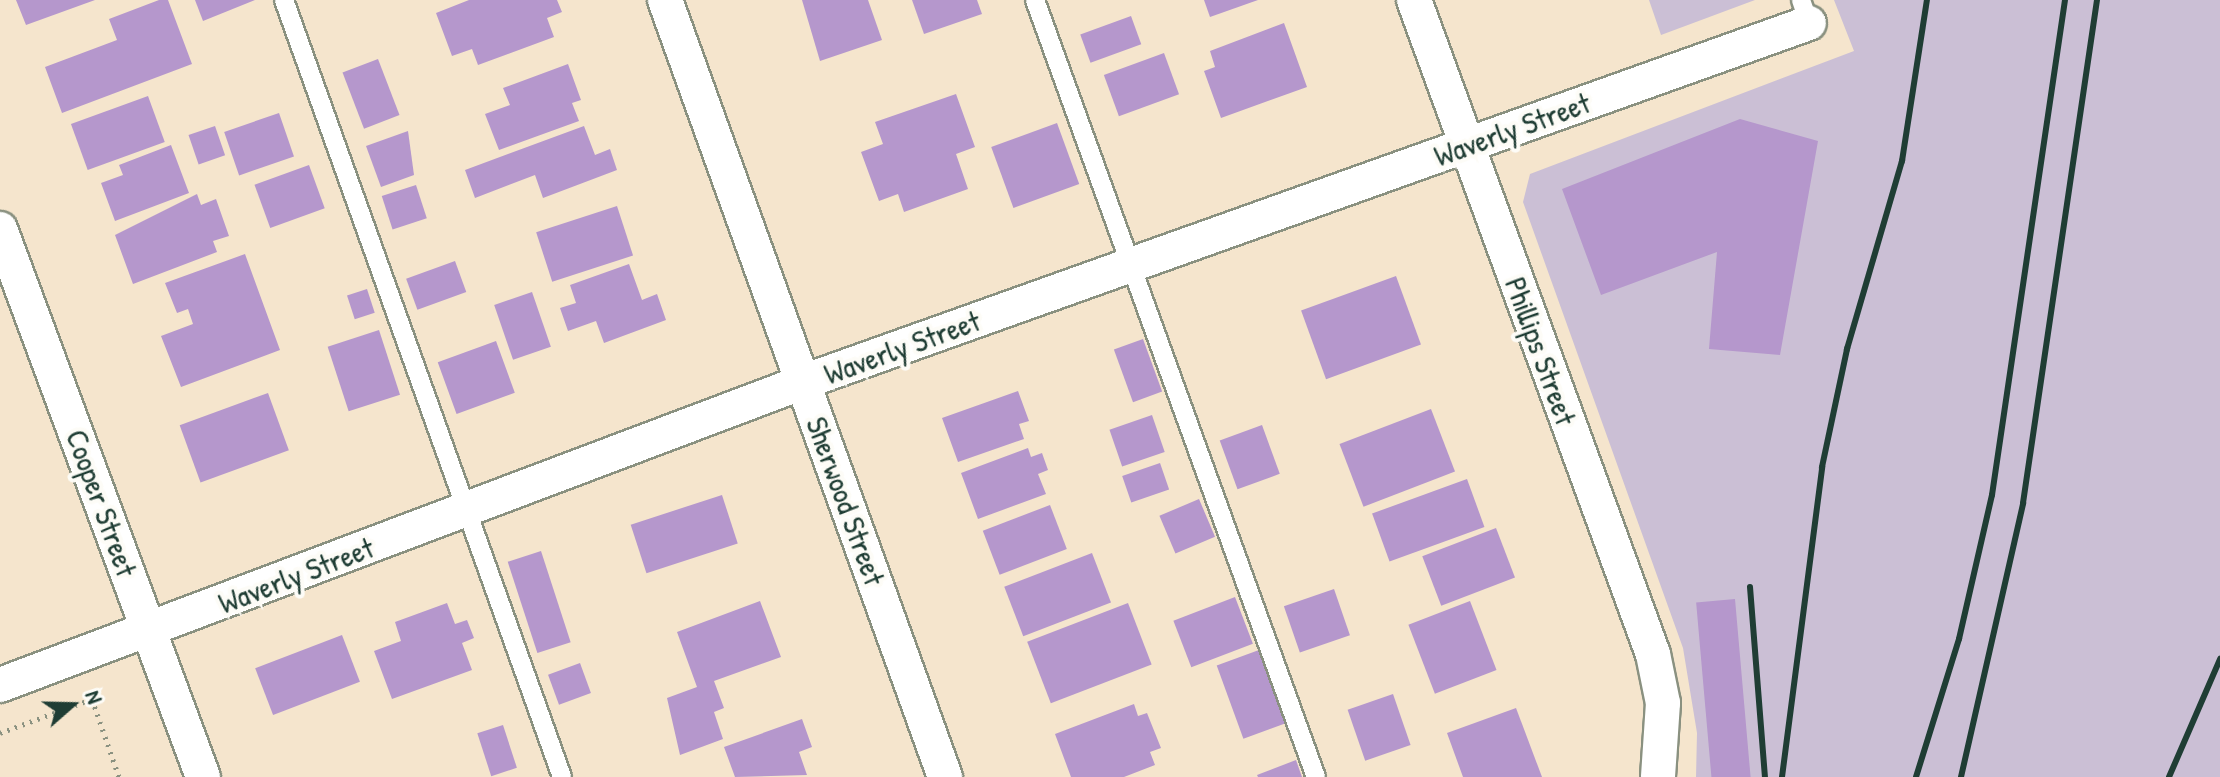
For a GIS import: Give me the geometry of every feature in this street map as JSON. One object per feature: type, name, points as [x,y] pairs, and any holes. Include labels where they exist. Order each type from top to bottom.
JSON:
[{"type":"street","name":"Sherwood Street","points":[[665,0],[945,777]]},
{"type":"street","name":"Phillips Street","points":[[1414,0],[1653,654],[1663,703],[1658,777]]},
{"type":"street","name":"Waverly Street","points":[[0,685],[150,631],[803,382],[1466,145],[1809,8]]},
{"type":"street","name":"Cooper Street","points":[[0,229],[203,777]]},
{"type":"lane","points":[[284,0],[562,777]]},
{"type":"lane","points":[[1035,0],[1316,777]]},
{"type":"path","points":[[0,733],[92,699],[119,777]]},
{"type":"shaded area","points":[[1649,0],[1755,0],[1661,35]]},
{"type":"shaded area","points":[[1834,0],[2220,0],[2220,777],[1696,777],[1697,733],[1683,648],[1523,202],[1530,174],[1854,51]]},
{"type":"building","points":[[16,0],[95,0],[26,25]]},
{"type":"building","points":[[159,0],[168,0],[192,64],[62,113],[45,67],[117,40],[109,19]]},
{"type":"building","points":[[195,0],[255,0],[203,21]]},
{"type":"building","points":[[469,0],[557,0],[562,12],[547,18],[554,37],[478,65],[472,49],[452,56],[436,13]]},
{"type":"building","points":[[802,0],[868,0],[882,40],[820,61]]},
{"type":"building","points":[[912,0],[977,0],[982,14],[924,34]]},
{"type":"building","points":[[1204,0],[1258,0],[1210,17]]},
{"type":"building","points":[[1131,16],[1141,44],[1091,63],[1080,34]]},
{"type":"building","points":[[1284,23],[1307,87],[1221,118],[1204,71],[1215,67],[1210,51]]},
{"type":"building","points":[[1164,53],[1179,94],[1119,116],[1104,75]]},
{"type":"building","points":[[378,59],[400,115],[364,129],[343,73]]},
{"type":"building","points":[[568,64],[581,100],[572,103],[579,121],[499,150],[485,114],[510,105],[503,88]]},
{"type":"building","points":[[956,94],[975,147],[956,154],[968,189],[904,212],[898,194],[879,201],[861,152],[883,144],[875,122]]},
{"type":"building","points":[[148,96],[165,142],[88,170],[71,124]]},
{"type":"building","points":[[279,113],[294,156],[239,175],[224,132]]},
{"type":"building","points":[[1740,119],[1818,141],[1780,355],[1709,349],[1717,252],[1601,295],[1562,189]]},
{"type":"building","points":[[1057,123],[1079,184],[1013,208],[991,147]]},
{"type":"building","points":[[215,126],[225,155],[199,164],[189,135]]},
{"type":"building","points":[[584,126],[595,155],[610,149],[617,170],[543,198],[535,175],[475,198],[465,170]]},
{"type":"building","points":[[408,131],[414,175],[381,187],[366,146]]},
{"type":"building","points":[[171,145],[189,193],[115,221],[101,183],[123,175],[119,165]]},
{"type":"building","points":[[309,165],[325,208],[270,228],[254,185]]},
{"type":"building","points":[[416,185],[427,218],[393,229],[382,196]]},
{"type":"building","points":[[197,194],[201,205],[216,199],[229,236],[213,241],[217,252],[133,284],[115,235]]},
{"type":"building","points":[[617,206],[633,255],[552,282],[536,232]]},
{"type":"building","points":[[245,254],[280,350],[181,387],[161,336],[193,324],[188,309],[177,313],[165,283]]},
{"type":"building","points":[[455,261],[466,292],[417,310],[406,279]]},
{"type":"building","points":[[629,264],[642,300],[657,294],[666,320],[604,343],[596,321],[568,331],[560,308],[576,303],[570,285]]},
{"type":"building","points":[[1396,276],[1421,345],[1326,379],[1301,311]]},
{"type":"building","points":[[367,289],[375,313],[355,319],[347,295]]},
{"type":"building","points":[[532,292],[551,347],[513,360],[494,305]]},
{"type":"building","points":[[379,330],[400,395],[349,411],[328,347]]},
{"type":"building","points":[[1143,339],[1162,392],[1133,402],[1114,350]]},
{"type":"building","points":[[496,341],[515,393],[457,414],[438,362]]},
{"type":"building","points":[[1018,391],[1029,421],[1019,424],[1024,439],[958,462],[942,418]]},
{"type":"building","points":[[268,393],[289,450],[201,482],[180,425]]},
{"type":"building","points":[[1431,409],[1455,472],[1364,507],[1340,444]]},
{"type":"building","points":[[1152,415],[1165,452],[1122,467],[1109,430]]},
{"type":"building","points":[[1262,425],[1280,474],[1237,489],[1220,440]]},
{"type":"building","points":[[1028,448],[1031,457],[1042,453],[1048,470],[1038,474],[1046,494],[978,519],[961,473]]},
{"type":"building","points":[[1160,463],[1169,489],[1131,502],[1122,476]]},
{"type":"building","points":[[1467,479],[1484,527],[1390,561],[1372,514]]},
{"type":"building","points":[[722,495],[738,544],[646,573],[631,525]]},
{"type":"building","points":[[1199,499],[1215,537],[1175,554],[1159,516]]},
{"type":"building","points":[[1050,505],[1067,549],[1000,575],[983,531]]},
{"type":"building","points":[[1496,528],[1515,577],[1441,606],[1422,556]]},
{"type":"building","points":[[541,551],[571,642],[537,653],[508,562]]},
{"type":"building","points":[[1092,553],[1111,602],[1023,636],[1004,587]]},
{"type":"building","points":[[1334,589],[1350,635],[1300,653],[1284,606]]},
{"type":"building","points":[[1235,597],[1253,644],[1191,667],[1173,621]]},
{"type":"building","points":[[1735,599],[1751,777],[1711,777],[1696,602]]},
{"type":"building","points":[[760,601],[781,657],[714,681],[724,708],[714,712],[723,739],[680,755],[667,698],[697,687],[677,632]]},
{"type":"building","points":[[1470,601],[1497,670],[1435,694],[1408,625]]},
{"type":"building","points":[[447,603],[455,624],[467,620],[474,638],[462,643],[472,670],[392,699],[374,651],[401,641],[395,622]]},
{"type":"building","points":[[1128,603],[1152,665],[1051,703],[1027,642]]},
{"type":"building","points":[[342,635],[360,682],[273,715],[255,668]]},
{"type":"building","points":[[1259,650],[1286,723],[1243,739],[1217,665]]},
{"type":"building","points":[[580,663],[591,693],[559,705],[548,675]]},
{"type":"building","points":[[1393,694],[1411,745],[1365,761],[1348,710]]},
{"type":"building","points":[[1134,704],[1138,716],[1147,713],[1161,748],[1150,752],[1155,765],[1124,777],[1071,777],[1055,734]]},
{"type":"building","points":[[1516,708],[1542,777],[1463,777],[1447,733]]},
{"type":"building","points":[[802,719],[812,747],[799,752],[807,775],[735,777],[724,747]]},
{"type":"building","points":[[503,725],[517,768],[491,776],[477,733]]},
{"type":"building","points":[[1296,760],[1302,777],[1257,775]]},
{"type":"railway","points":[[1782,777],[1822,467],[1847,349],[1902,161],[1927,0]]},
{"type":"railway","points":[[1916,777],[1959,639],[1992,495],[2065,0]]},
{"type":"railway","points":[[1961,777],[2023,503],[2097,0]]},
{"type":"railway","points":[[1750,587],[1765,777]]},
{"type":"railway","points":[[2169,777],[2220,659]]}]
